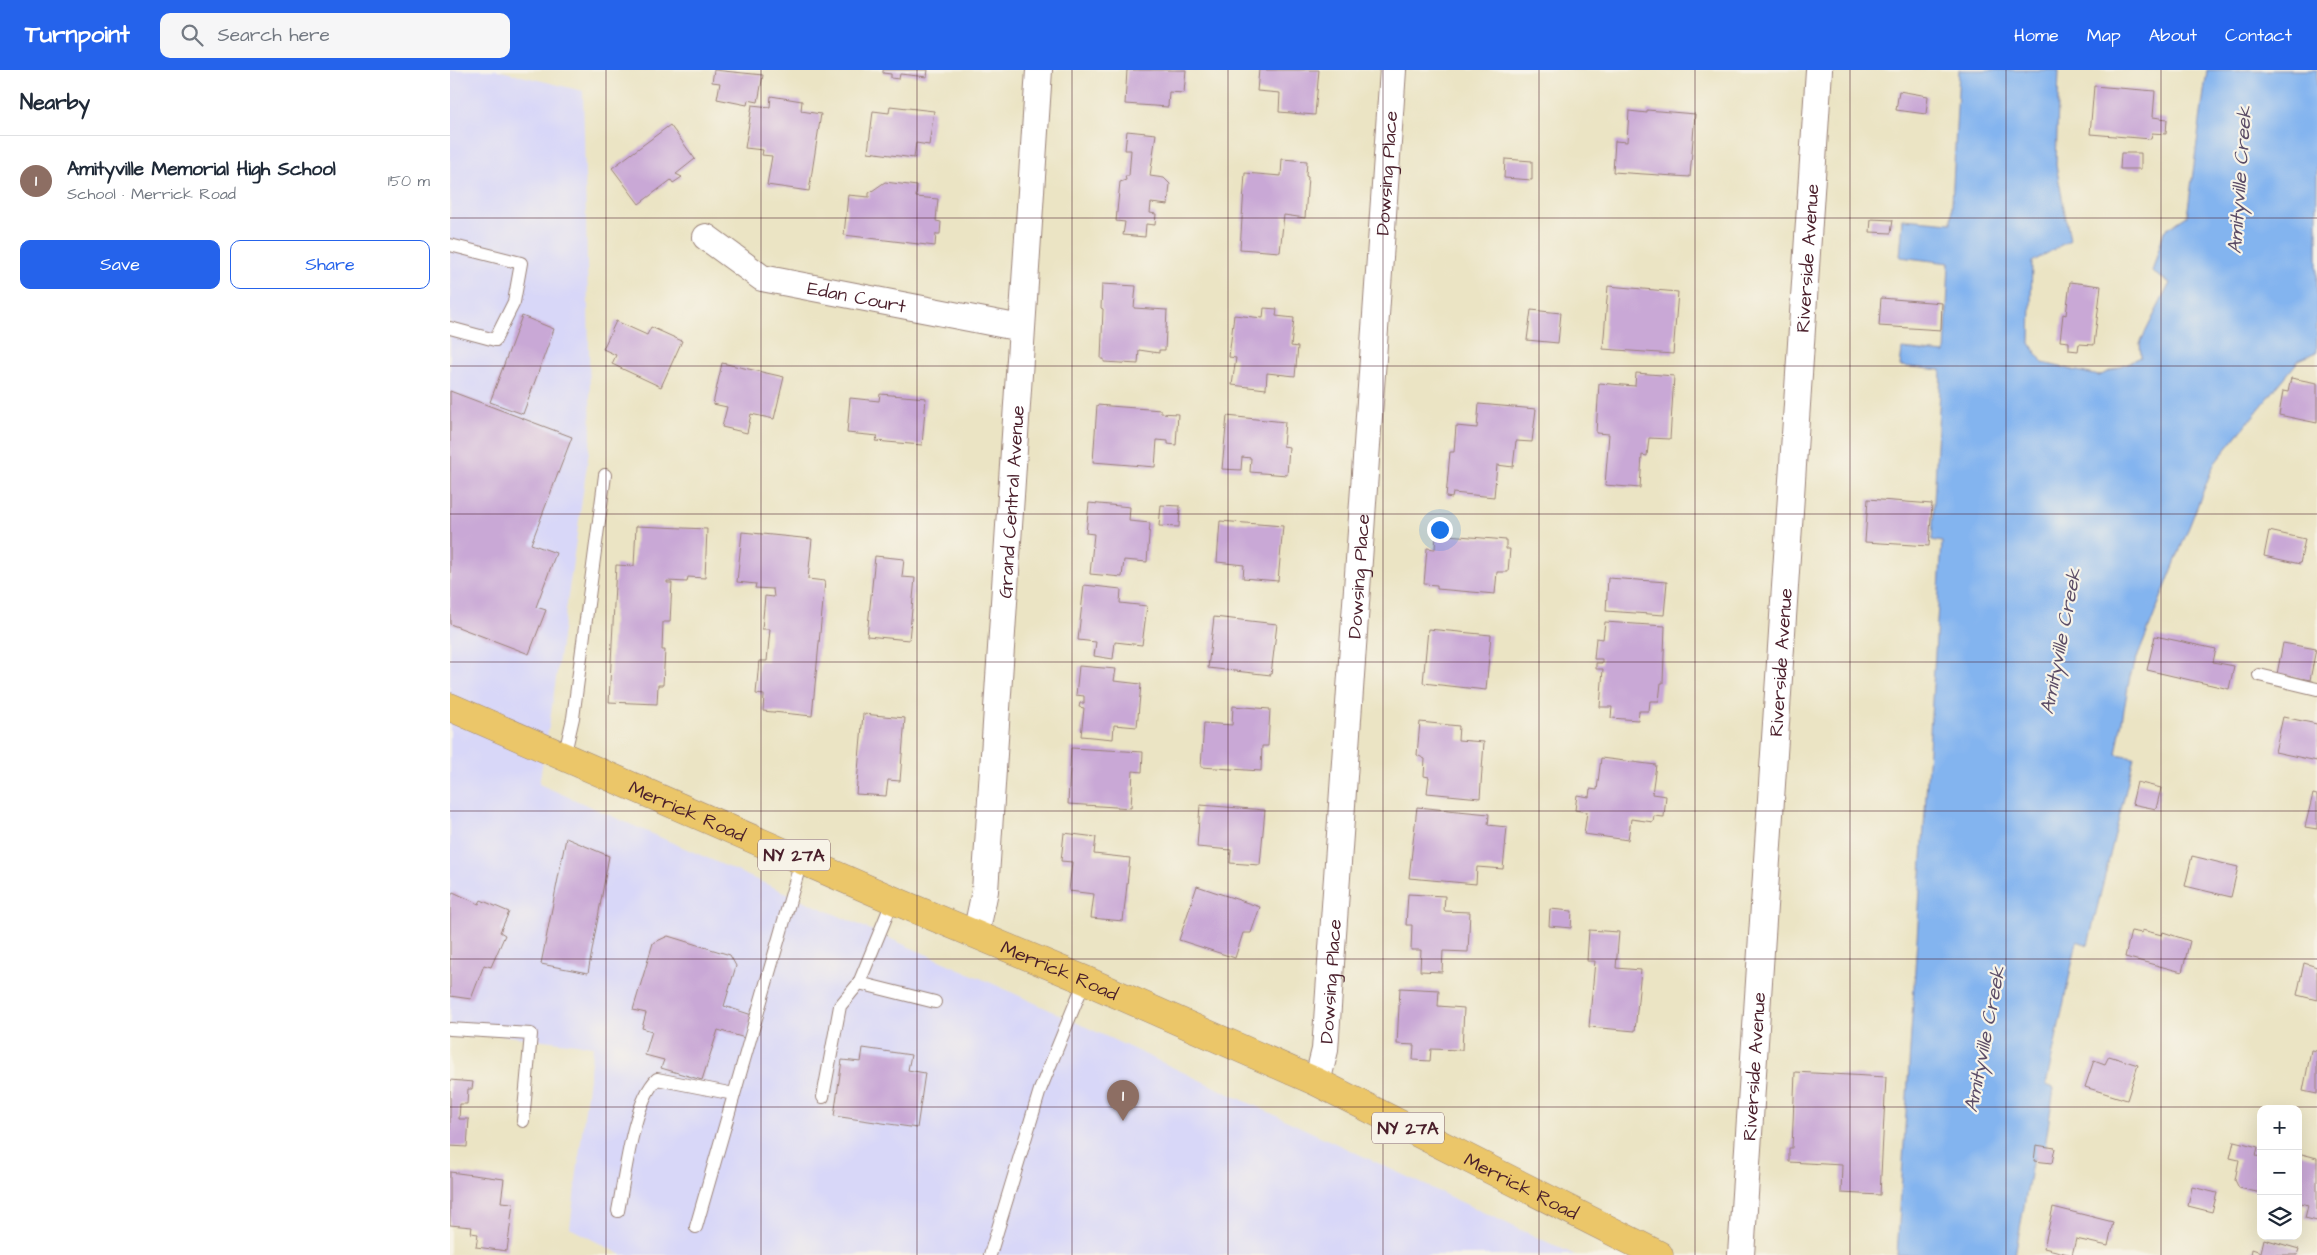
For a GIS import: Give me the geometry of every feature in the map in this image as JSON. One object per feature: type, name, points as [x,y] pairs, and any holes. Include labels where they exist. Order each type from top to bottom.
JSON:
[{"type":"main road","name":"Merrick Road","points":[[450,707],[802,858],[893,900],[1085,980],[1317,1082],[1659,1255]]},
{"type":"street","name":"Grand Central Avenue","points":[[976,934],[985,891],[1039,70]]},
{"type":"street","name":"Dowsing Place","points":[[1317,1082],[1326,1050],[1392,70]]},
{"type":"street","name":"Riverside Avenue","points":[[1741,1255],[1819,70]]},
{"type":"street","name":"Edan Court","points":[[706,237],[762,278],[1021,328]]},
{"type":"lane","points":[[450,244],[521,263],[514,302],[495,340],[450,328]]},
{"type":"lane","points":[[564,757],[573,718],[605,475]]},
{"type":"lane","points":[[2259,675],[2317,689]]},
{"type":"lane","points":[[696,1227],[802,858]]},
{"type":"lane","points":[[823,1097],[840,1006],[859,983],[893,900]]},
{"type":"lane","points":[[990,1255],[1040,1090],[1085,980]]},
{"type":"lane","points":[[859,983],[935,1002]]},
{"type":"lane","points":[[450,1029],[531,1034],[523,1121]]},
{"type":"lane","points":[[618,1210],[639,1112],[648,1088],[652,1083],[657,1079],[734,1094]]},
{"type":"shaded area","points":[[450,70],[497,70],[583,91],[591,437],[539,784],[998,986],[1575,1255],[622,1255],[570,1228],[593,1046],[450,1029]]},
{"type":"water","name":"Amityville Creek","points":[[1959,70],[2059,70],[2056,165],[2070,240],[2032,262],[2030,343],[2043,363],[2099,376],[2141,357],[2140,343],[2170,283],[2152,272],[2164,231],[2187,216],[2207,70],[2317,70],[2317,352],[2299,360],[2214,464],[2130,676],[2116,754],[2134,757],[2088,945],[2077,941],[2046,1085],[2054,1088],[2043,1160],[2033,1158],[2015,1255],[1897,1255],[1942,542],[1932,540],[1941,370],[1900,366],[1902,349],[1945,353],[1949,263],[1900,257],[1903,219],[1951,223]]},
{"type":"building","points":[[714,70],[763,75],[758,102],[748,100],[747,105],[717,99],[720,83],[712,82]]},
{"type":"building","points":[[883,70],[928,70],[927,77],[900,74],[899,79],[891,78],[891,74],[883,73]]},
{"type":"building","points":[[1127,70],[1186,70],[1184,93],[1169,92],[1168,107],[1125,104]]},
{"type":"building","points":[[1259,70],[1319,70],[1315,115],[1279,112],[1280,93],[1257,91]]},
{"type":"building","points":[[2094,86],[2155,91],[2153,117],[2167,119],[2166,134],[2152,133],[2151,139],[2090,134]]},
{"type":"building","points":[[1899,91],[1928,96],[1926,114],[1896,110]]},
{"type":"building","points":[[771,96],[802,101],[801,111],[821,114],[809,191],[767,185],[772,156],[762,155],[763,150],[745,148],[752,105],[770,107]]},
{"type":"building","points":[[890,106],[934,111],[929,145],[916,143],[914,158],[868,152],[873,111],[889,113]]},
{"type":"building","points":[[1647,110],[1695,114],[1690,177],[1613,172],[1615,141],[1627,142],[1629,111],[1647,113]]},
{"type":"building","points":[[670,125],[695,159],[676,174],[682,177],[673,183],[671,180],[639,204],[612,168]]},
{"type":"building","points":[[1127,131],[1156,134],[1150,176],[1164,178],[1170,184],[1168,205],[1151,203],[1150,213],[1156,214],[1155,225],[1146,224],[1145,237],[1123,235],[1125,222],[1116,221],[1120,182],[1126,180],[1125,176],[1129,176],[1131,150],[1125,150]]},
{"type":"building","points":[[2121,153],[2141,153],[2141,169],[2120,169]]},
{"type":"building","points":[[1282,159],[1307,161],[1306,176],[1308,177],[1305,218],[1284,215],[1280,252],[1240,249],[1245,173],[1281,176]]},
{"type":"building","points":[[1505,159],[1532,161],[1532,180],[1504,178]]},
{"type":"building","points":[[885,182],[917,186],[916,197],[938,199],[936,221],[941,222],[940,234],[936,234],[935,246],[844,235],[848,195],[869,197],[869,193]]},
{"type":"building","points":[[1871,219],[1893,220],[1891,233],[1870,232]]},
{"type":"building","points":[[2070,282],[2101,286],[2094,345],[2079,344],[2078,351],[2069,350],[2069,342],[2060,341],[2063,314],[2066,315]]},
{"type":"building","points":[[1102,284],[1136,286],[1134,308],[1167,310],[1165,350],[1159,350],[1159,353],[1139,350],[1138,364],[1104,362],[1104,359],[1101,359]]},
{"type":"building","points":[[1608,286],[1678,292],[1673,354],[1603,349]]},
{"type":"building","points":[[1881,298],[1942,303],[1941,330],[1879,326]]},
{"type":"building","points":[[1264,308],[1277,309],[1276,316],[1294,318],[1291,346],[1298,347],[1295,376],[1267,373],[1266,389],[1232,385],[1236,358],[1229,357],[1234,315],[1263,318]]},
{"type":"building","points":[[1531,310],[1561,313],[1558,343],[1527,340]]},
{"type":"building","points":[[522,316],[554,329],[523,414],[490,402]]},
{"type":"building","points":[[616,321],[647,335],[651,327],[682,341],[661,387],[612,364],[616,355],[603,349]]},
{"type":"building","points":[[722,363],[784,377],[774,419],[751,414],[747,433],[722,427],[727,407],[713,404]]},
{"type":"building","points":[[1636,373],[1674,376],[1670,439],[1649,438],[1647,456],[1642,455],[1640,488],[1605,485],[1609,434],[1596,433],[1599,383],[1635,386]]},
{"type":"building","points":[[2291,378],[2317,383],[2317,423],[2279,415],[2283,391],[2288,392]]},
{"type":"building","points":[[450,391],[572,437],[531,544],[556,553],[536,607],[546,610],[529,654],[450,624]]},
{"type":"building","points":[[880,394],[926,398],[922,445],[875,441],[878,436],[847,433],[850,398],[879,401]]},
{"type":"building","points":[[1479,404],[1536,409],[1532,442],[1516,441],[1513,467],[1497,465],[1494,497],[1453,493],[1452,498],[1446,497],[1450,452],[1454,452],[1456,426],[1477,428]]},
{"type":"building","points":[[1097,405],[1161,410],[1161,413],[1178,414],[1176,445],[1168,444],[1168,441],[1157,440],[1155,467],[1093,462]]},
{"type":"building","points":[[1227,416],[1285,422],[1283,446],[1289,447],[1287,475],[1250,472],[1251,458],[1242,457],[1241,470],[1222,469]]},
{"type":"building","points":[[1868,499],[1932,504],[1929,546],[1865,542]]},
{"type":"building","points":[[1089,503],[1130,507],[1129,521],[1150,523],[1147,562],[1124,560],[1122,577],[1090,574],[1094,534],[1086,533]]},
{"type":"building","points":[[1161,505],[1180,506],[1179,527],[1159,526]]},
{"type":"building","points":[[1220,521],[1283,526],[1278,581],[1243,578],[1244,565],[1217,562]]},
{"type":"building","points":[[636,526],[707,529],[705,578],[688,577],[687,582],[667,581],[667,583],[672,583],[670,622],[663,622],[662,650],[665,650],[663,685],[658,685],[657,704],[609,702],[616,565],[634,566]]},
{"type":"building","points":[[2269,531],[2305,539],[2300,564],[2264,556]]},
{"type":"building","points":[[742,532],[812,539],[808,579],[825,581],[812,716],[763,711],[764,695],[756,694],[759,661],[767,661],[770,629],[762,629],[765,596],[774,597],[773,589],[755,588],[756,584],[737,582]]},
{"type":"building","points":[[1436,534],[1506,540],[1506,549],[1510,549],[1508,572],[1497,572],[1495,594],[1437,589],[1437,585],[1424,584],[1427,548],[1435,549]]},
{"type":"building","points":[[875,556],[904,559],[902,577],[915,578],[909,640],[867,636]]},
{"type":"building","points":[[1608,578],[1667,582],[1664,615],[1606,611]]},
{"type":"building","points":[[1084,585],[1121,589],[1120,603],[1147,606],[1142,645],[1115,642],[1113,659],[1094,656],[1096,642],[1078,640]]},
{"type":"building","points":[[1214,617],[1277,624],[1271,675],[1208,668]]},
{"type":"building","points":[[1605,622],[1665,626],[1663,683],[1661,683],[1659,701],[1650,701],[1649,711],[1639,711],[1638,720],[1611,718],[1612,707],[1600,707],[1603,669],[1596,669],[1596,663],[1602,663],[1602,659],[1594,659],[1596,638],[1603,639]]},
{"type":"building","points":[[1428,629],[1491,635],[1486,690],[1423,683]]},
{"type":"building","points":[[2155,636],[2216,649],[2213,662],[2234,666],[2229,689],[2147,670]]},
{"type":"building","points":[[2283,643],[2316,649],[2310,680],[2277,674]]},
{"type":"building","points":[[1079,666],[1116,669],[1114,681],[1141,684],[1137,727],[1114,725],[1113,739],[1081,736],[1084,708],[1079,707],[1080,703],[1084,703],[1084,696],[1076,695]]},
{"type":"building","points":[[1233,706],[1270,709],[1268,746],[1262,746],[1261,771],[1201,767],[1204,723],[1232,725]]},
{"type":"building","points":[[863,714],[905,718],[900,781],[888,780],[886,796],[856,794]]},
{"type":"building","points":[[2283,717],[2317,724],[2317,761],[2275,752]]},
{"type":"building","points":[[1420,722],[1459,726],[1458,740],[1484,742],[1480,798],[1427,793],[1429,777],[1424,776],[1425,759],[1417,755]]},
{"type":"building","points":[[1071,748],[1143,752],[1142,772],[1133,771],[1131,808],[1068,804]]},
{"type":"building","points":[[1601,758],[1656,765],[1652,794],[1666,796],[1664,817],[1654,816],[1653,822],[1631,819],[1628,840],[1584,834],[1587,812],[1575,810],[1577,795],[1589,797],[1590,789],[1597,790]]},
{"type":"building","points":[[2137,782],[2161,788],[2156,809],[2132,804]]},
{"type":"building","points":[[2313,794],[2317,795],[2317,829],[2305,827]]},
{"type":"building","points":[[1200,805],[1265,810],[1260,865],[1230,863],[1231,850],[1197,847]]},
{"type":"building","points":[[1417,807],[1489,814],[1488,825],[1507,827],[1503,869],[1477,867],[1476,884],[1409,878]]},
{"type":"building","points":[[1064,833],[1096,837],[1094,854],[1130,858],[1123,921],[1091,918],[1094,894],[1069,891],[1072,862],[1061,861]]},
{"type":"building","points":[[566,838],[609,856],[588,973],[541,964]]},
{"type":"building","points":[[2192,856],[2238,867],[2231,897],[2185,886]]},
{"type":"building","points":[[1197,886],[1260,907],[1251,933],[1243,933],[1235,958],[1179,940]]},
{"type":"building","points":[[453,892],[479,904],[481,900],[509,912],[500,932],[505,935],[491,967],[484,965],[471,999],[450,996],[450,899]]},
{"type":"building","points":[[1408,894],[1445,896],[1444,911],[1470,912],[1468,952],[1443,951],[1442,972],[1420,971],[1421,950],[1411,950],[1412,925],[1406,925]]},
{"type":"building","points":[[1550,909],[1572,911],[1571,928],[1549,926]]},
{"type":"building","points":[[1589,930],[1619,932],[1616,968],[1641,970],[1635,1031],[1589,1027],[1595,961],[1587,961]]},
{"type":"building","points":[[2142,930],[2162,935],[2163,932],[2190,941],[2182,972],[2125,957],[2131,931],[2142,933]]},
{"type":"building","points":[[668,936],[730,955],[736,966],[724,1006],[752,1015],[745,1038],[718,1030],[702,1080],[661,1068],[664,1060],[645,1055],[652,1031],[642,1028],[646,1013],[633,1010],[653,943]]},
{"type":"building","points":[[2304,963],[2317,967],[2317,1000],[2297,995]]},
{"type":"building","points":[[1400,988],[1439,990],[1438,1006],[1464,1008],[1462,1050],[1431,1049],[1430,1061],[1413,1060],[1414,1045],[1397,1044]]},
{"type":"building","points":[[863,1048],[911,1055],[908,1070],[925,1073],[917,1128],[834,1116],[842,1060],[861,1062]]},
{"type":"building","points":[[2311,1050],[2317,1051],[2317,1094],[2303,1091]]},
{"type":"building","points":[[2109,1056],[2138,1065],[2127,1100],[2085,1087],[2094,1060],[2105,1064]]},
{"type":"building","points":[[1795,1072],[1886,1077],[1880,1195],[1841,1193],[1842,1165],[1789,1162],[1789,1148],[1792,1148]]},
{"type":"building","points":[[450,1080],[473,1082],[472,1089],[468,1089],[467,1104],[460,1104],[459,1119],[469,1119],[467,1147],[450,1146]]},
{"type":"building","points":[[2234,1141],[2257,1147],[2257,1192],[2239,1188],[2235,1180],[2239,1160],[2230,1158]]},
{"type":"building","points":[[2036,1145],[2055,1148],[2052,1163],[2034,1161]]},
{"type":"building","points":[[2302,1154],[2317,1158],[2317,1221],[2305,1218],[2308,1205],[2302,1203]]},
{"type":"building","points":[[450,1172],[504,1179],[501,1202],[513,1203],[507,1251],[476,1247],[478,1234],[471,1233],[472,1227],[450,1225]]},
{"type":"building","points":[[2192,1187],[2217,1193],[2212,1212],[2188,1206]]},
{"type":"building","points":[[2053,1207],[2113,1222],[2108,1246],[2076,1239],[2072,1255],[2044,1248]]},
{"type":"building","points":[[2264,1240],[2299,1249],[2297,1255],[2251,1255],[2252,1249],[2261,1252]]},
{"type":"place","name":"Amityville Memorial High School","points":[[1123,1121]]}]
